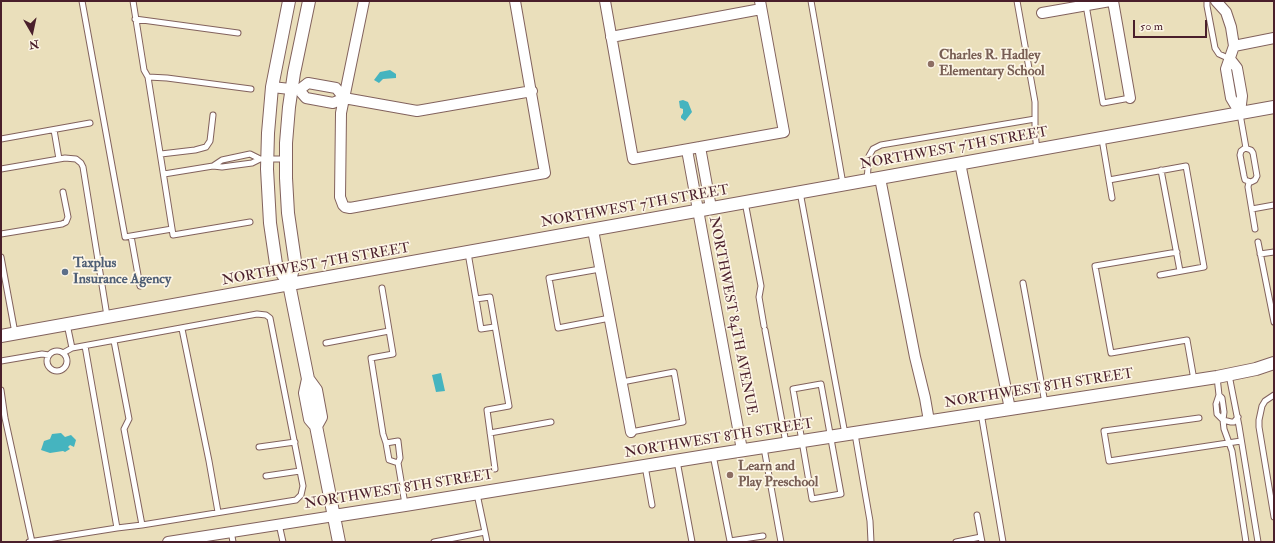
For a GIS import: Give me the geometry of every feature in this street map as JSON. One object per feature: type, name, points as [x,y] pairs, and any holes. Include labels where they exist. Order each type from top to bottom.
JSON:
[{"type":"street","points":[[289,1],[272,87],[263,159],[276,264],[290,284]]},
{"type":"street","points":[[308,1],[295,90],[287,125],[286,159],[288,208],[295,261],[290,284],[308,379],[305,393],[310,419],[316,426],[339,542]]},
{"type":"street","points":[[364,1],[341,114],[340,197],[345,208],[355,208],[545,172],[516,1]]},
{"type":"street","points":[[605,1],[611,37],[634,159],[784,132],[761,5],[611,37]]},
{"type":"street","points":[[1042,13],[1112,1],[1130,98]]},
{"type":"street","points":[[1216,1],[1226,12],[1229,19],[1234,46],[1230,59],[1237,68],[1242,96],[1240,113]]},
{"type":"street","points":[[1234,46],[1273,37]]},
{"type":"street","points":[[295,90],[308,83],[336,88],[344,98]]},
{"type":"street","points":[[272,87],[295,90],[306,98],[333,103],[344,98],[417,111],[532,91]]},
{"type":"street","name":"NORTHWEST 7TH STREET","points":[[1,336],[1274,107]]},
{"type":"street","points":[[700,147],[711,208]]},
{"type":"street","name":"NORTHWEST 84TH AVENUE","points":[[686,150],[742,450]]},
{"type":"street","points":[[960,163],[1010,409]]},
{"type":"street","points":[[880,178],[929,421]]},
{"type":"street","points":[[593,230],[631,432]]},
{"type":"street","name":"NORTHWEST 8TH STREET","points":[[168,542],[677,460],[1217,377],[1256,369],[1274,363]]},
{"type":"lane","points":[[82,1],[125,237],[172,229]]},
{"type":"lane","points":[[132,1],[144,70],[148,77],[173,235],[250,222]]},
{"type":"lane","points":[[811,1],[843,185]]},
{"type":"lane","points":[[1017,1],[1035,102],[1035,133],[1037,150]]},
{"type":"lane","points":[[1207,1],[1215,48],[1219,54],[1230,59]]},
{"type":"lane","points":[[1086,5],[1103,103],[1130,98]]},
{"type":"lane","points":[[136,19],[238,33]]},
{"type":"lane","points":[[148,77],[168,78],[251,89]]},
{"type":"lane","points":[[1240,113],[1246,148]]},
{"type":"lane","points":[[160,154],[206,147],[210,141],[213,115]]},
{"type":"lane","points":[[867,180],[869,156],[876,147],[1035,119]]},
{"type":"lane","points":[[1,139],[90,123]]},
{"type":"lane","points":[[54,130],[59,159]]},
{"type":"lane","points":[[1102,138],[1112,198]]},
{"type":"lane","points":[[1246,148],[1241,151],[1240,155],[1244,178],[1249,182]]},
{"type":"lane","points":[[1246,148],[1253,151],[1257,174],[1255,180],[1249,182]]},
{"type":"lane","points":[[213,166],[222,160],[250,154],[263,159]]},
{"type":"lane","points":[[1,169],[71,158],[76,159],[83,167],[107,317]]},
{"type":"lane","points":[[235,158],[236,165]]},
{"type":"lane","points":[[164,174],[213,166],[222,168],[252,163],[263,159],[286,159]]},
{"type":"lane","points":[[1110,180],[1186,166],[1204,267],[1160,275]]},
{"type":"lane","points":[[1161,170],[1180,272]]},
{"type":"lane","points":[[1249,182],[1248,187],[1256,229]]},
{"type":"lane","points":[[1,234],[62,224],[66,222],[68,217],[63,192]]},
{"type":"lane","points":[[800,192],[850,433],[870,521],[870,542]]},
{"type":"lane","points":[[745,202],[761,286],[759,297],[786,443]]},
{"type":"lane","points":[[1252,209],[1274,205]]},
{"type":"lane","points":[[131,236],[140,286]]},
{"type":"lane","points":[[1258,242],[1274,322]]},
{"type":"lane","points":[[468,252],[481,329],[494,327]]},
{"type":"lane","points":[[1177,252],[1095,266],[1111,353],[1187,340],[1194,380]]},
{"type":"lane","points":[[1260,254],[1274,252]]},
{"type":"lane","points":[[1,257],[15,334]]},
{"type":"lane","points":[[600,269],[549,278],[558,328],[610,318]]},
{"type":"lane","points":[[1023,283],[1045,403]]},
{"type":"lane","points":[[382,288],[393,354],[371,358],[383,434],[389,460],[398,463]]},
{"type":"lane","points":[[476,299],[490,297],[494,327],[509,406],[487,410],[496,470]]},
{"type":"lane","points":[[1,361],[42,354],[49,355],[54,352],[63,353],[72,348],[257,314],[266,315],[270,318],[295,442],[302,491],[299,498],[296,500],[30,542],[5,418],[1,390]]},
{"type":"lane","points":[[68,324],[72,348]]},
{"type":"lane","points":[[182,329],[218,512]]},
{"type":"lane","points":[[326,343],[389,331]]},
{"type":"lane","points":[[114,341],[129,419],[124,429],[142,525]]},
{"type":"lane","points":[[85,346],[118,528]]},
{"type":"lane","points":[[49,355],[47,361],[49,367],[54,371],[58,371],[64,369],[66,364],[66,358],[63,353]]},
{"type":"lane","points":[[622,382],[674,372],[682,415],[683,422],[631,432]]},
{"type":"lane","points":[[1229,374],[1238,417],[1258,542]]},
{"type":"lane","points":[[1217,377],[1219,395],[1216,404],[1218,414],[1222,420],[1232,451],[1246,542]]},
{"type":"lane","points":[[821,384],[830,437],[841,494],[812,499],[793,389],[821,384]]},
{"type":"lane","points":[[1274,395],[1265,401],[1258,420],[1274,517]]},
{"type":"lane","points":[[981,413],[1003,542]]},
{"type":"lane","points":[[1222,420],[1234,422],[1238,417]]},
{"type":"lane","points":[[1199,418],[1104,431],[1109,460],[1241,441]]},
{"type":"lane","points":[[490,433],[551,422]]},
{"type":"lane","points":[[386,443],[398,441],[400,458],[398,463],[405,505]]},
{"type":"lane","points":[[259,447],[295,442]]},
{"type":"lane","points":[[764,447],[781,542]]},
{"type":"lane","points":[[712,455],[730,541],[763,536]]},
{"type":"lane","points":[[677,460],[692,542]]},
{"type":"lane","points":[[645,466],[652,505]]},
{"type":"lane","points":[[266,476],[300,471]]},
{"type":"lane","points":[[477,493],[487,542]]},
{"type":"lane","points":[[956,542],[981,540],[977,515]]},
{"type":"lane","points":[[279,523],[283,542]]},
{"type":"lane","points":[[231,531],[233,542]]},
{"type":"lane","points":[[434,542],[485,532]]},
{"type":"water","points":[[390,70],[396,74],[396,78],[383,79],[379,83],[374,80],[380,72]]},
{"type":"water","points":[[683,100],[688,102],[692,112],[685,121],[681,118],[683,109],[680,108],[679,101]]},
{"type":"water","points":[[441,373],[445,391],[436,392],[432,375]]},
{"type":"water","points":[[61,433],[65,437],[71,435],[76,440],[74,447],[70,445],[68,447],[70,449],[65,452],[50,453],[41,450],[44,441],[50,439],[52,434]]},
{"type":"place","name":"Charles R. Hadley Elementary School","points":[[931,64]]},
{"type":"place","name":"Taxplus Insurance Agency","points":[[65,272]]},
{"type":"place","name":"Learn and Play Preschool","points":[[730,475]]}]
